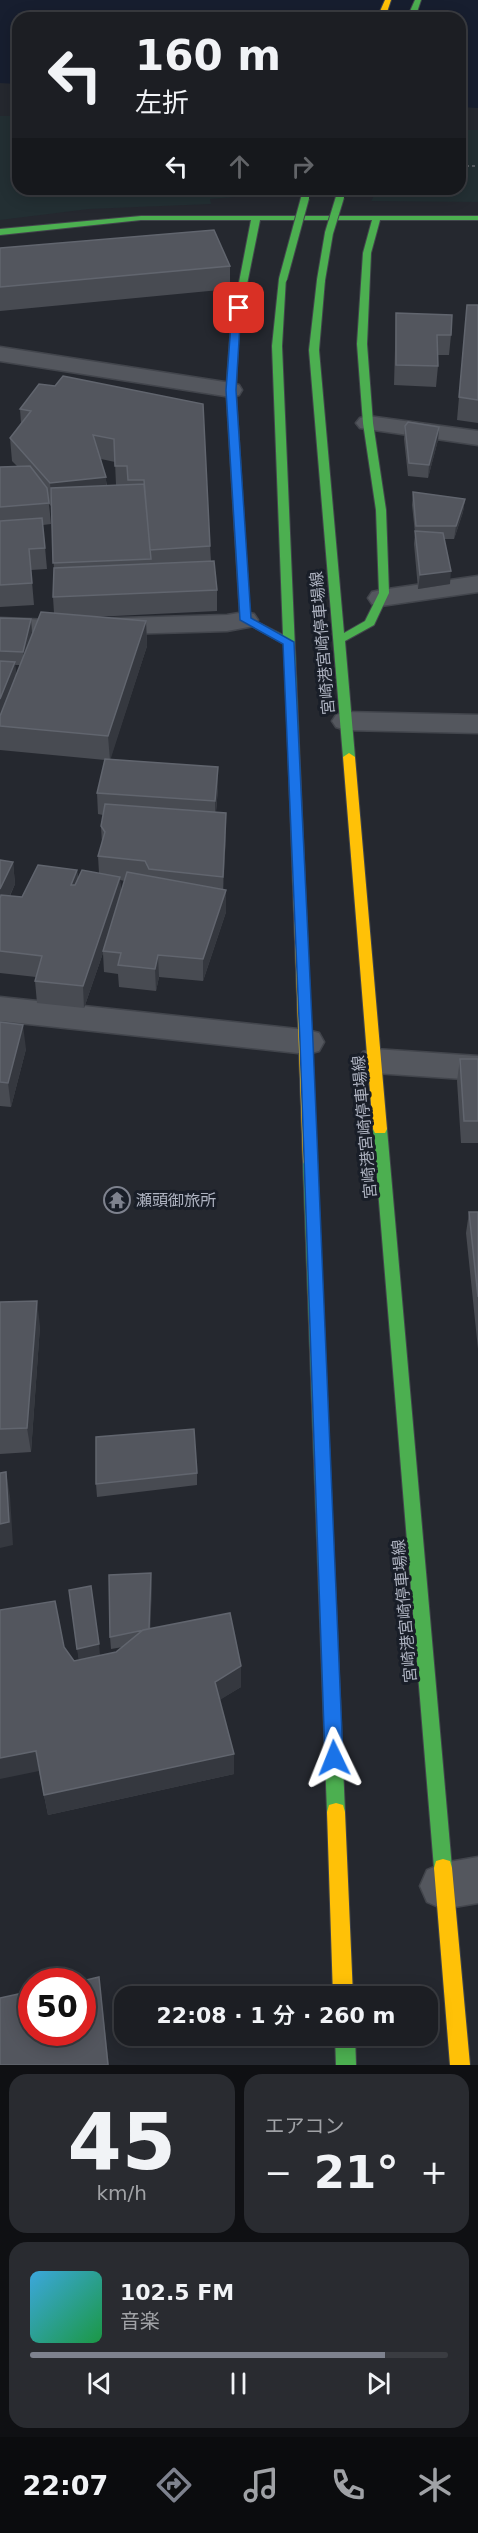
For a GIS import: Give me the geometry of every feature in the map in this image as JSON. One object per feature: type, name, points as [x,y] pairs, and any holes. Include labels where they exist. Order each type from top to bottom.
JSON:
[{"type":"main road","name":"宮崎港宮崎停車場線","points":[[307,195],[283,279],[277,346],[307,1042],[343,1986]]},
{"type":"main road","name":"宮崎港宮崎停車場線","points":[[341,195],[329,233],[314,350],[375,1061],[461,1883],[460,2065]]},
{"type":"main road","points":[[0,232],[141,218],[478,218]]},
{"type":"main road","points":[[256,218],[235,324],[231,390],[245,620],[288,642]]},
{"type":"main road","points":[[338,640],[370,623],[384,593],[381,510],[368,423],[362,344],[367,253],[377,218]]},
{"type":"main road","points":[[345,2046],[346,2065]]},
{"type":"street","points":[[0,354],[231,390]]},
{"type":"street","points":[[368,423],[478,438]]},
{"type":"street","points":[[381,598],[478,584]]},
{"type":"street","points":[[0,626],[64,627],[227,623],[245,620]]},
{"type":"street","points":[[346,721],[478,724]]},
{"type":"street","points":[[0,1009],[307,1042]]},
{"type":"street","points":[[375,1061],[478,1068]]},
{"type":"shaded area","points":[[0,116],[12,116],[12,195],[260,195],[210,199],[211,204],[89,209],[0,220]]},
{"type":"shaded area","points":[[466,130],[478,130],[478,202],[371,201],[374,195],[466,195]]},
{"type":"water","points":[[0,0],[478,0],[478,108],[466,107],[466,12],[12,12],[12,84],[0,83]]},
{"type":"building","points":[[214,230],[230,266],[0,287],[0,248]]},
{"type":"building","points":[[467,305],[478,305],[478,400],[459,397]]},
{"type":"building","points":[[396,313],[452,315],[451,335],[437,335],[438,366],[396,365]]},
{"type":"building","points":[[63,376],[203,404],[210,546],[150,550],[144,480],[128,480],[127,466],[115,466],[114,439],[93,435],[106,477],[50,483],[10,438],[31,411],[20,409],[39,384],[55,386]]},
{"type":"building","points":[[408,422],[439,427],[429,465],[409,463],[405,426]]},
{"type":"building","points":[[30,466],[47,488],[49,503],[0,507],[0,467]]},
{"type":"building","points":[[144,484],[151,559],[53,563],[51,488]]},
{"type":"building","points":[[413,492],[465,499],[456,526],[416,526]]},
{"type":"building","points":[[42,518],[45,548],[29,549],[32,583],[0,585],[0,521]]},
{"type":"building","points":[[415,531],[443,533],[451,571],[420,575]]},
{"type":"building","points":[[214,561],[217,590],[53,597],[54,568]]},
{"type":"building","points":[[41,612],[146,621],[108,736],[0,726],[0,716]]},
{"type":"building","points":[[0,618],[31,619],[23,652],[0,651]]},
{"type":"building","points":[[0,661],[15,662],[0,699]]},
{"type":"building","points":[[105,759],[218,767],[215,801],[97,793]]},
{"type":"building","points":[[105,804],[226,813],[223,877],[149,869],[145,861],[98,856],[105,832],[101,826]]},
{"type":"building","points":[[0,860],[13,862],[0,889]]},
{"type":"building","points":[[38,865],[77,870],[71,885],[75,885],[82,870],[120,877],[83,986],[35,981],[42,956],[0,951],[1,895],[22,897]]},
{"type":"building","points":[[127,872],[226,890],[203,959],[158,955],[155,969],[118,965],[121,953],[103,951]]},
{"type":"building","points":[[0,1022],[23,1025],[8,1083],[0,1082]]},
{"type":"building","points":[[460,1059],[478,1059],[478,1121],[464,1121]]},
{"type":"building","points":[[469,1212],[478,1212],[478,1297]]},
{"type":"building","points":[[37,1301],[27,1428],[0,1429],[0,1302]]},
{"type":"building","points":[[194,1429],[197,1473],[96,1484],[96,1437]]},
{"type":"building","points":[[6,1472],[9,1522],[0,1524],[0,1473]]},
{"type":"building","points":[[151,1573],[149,1629],[110,1637],[109,1575]]},
{"type":"building","points":[[91,1586],[99,1644],[77,1649],[69,1590]]},
{"type":"building","points":[[55,1601],[64,1647],[74,1661],[116,1652],[143,1630],[230,1613],[241,1666],[215,1682],[234,1754],[44,1795],[36,1751],[0,1758],[0,1610]]},
{"type":"building","points":[[99,1977],[108,2065],[0,2065],[0,1998],[18,1994],[18,2046],[96,2046],[96,1978]]},
{"type":"traffic: fast","points":[[413,12],[418,0]]},
{"type":"traffic: fast","points":[[321,280],[329,233],[340,197]]},
{"type":"traffic: fast","points":[[283,279],[305,198]]},
{"type":"traffic: fast","points":[[0,232],[141,218],[478,218]]},
{"type":"traffic: fast","points":[[256,218],[235,324],[231,390],[245,620],[288,642]]},
{"type":"traffic: fast","points":[[338,640],[370,623],[384,593],[381,510],[368,423],[362,344],[367,253],[377,218]]},
{"type":"traffic: fast","points":[[283,279],[277,346],[298,859]]},
{"type":"traffic: fast","points":[[321,280],[314,350],[349,757]]},
{"type":"traffic: fast","points":[[380,1129],[443,1868]]},
{"type":"traffic: fast","points":[[310,1162],[336,1812]]},
{"type":"traffic: fast","points":[[345,2046],[346,2065]]},
{"type":"traffic: slow","points":[[383,12],[388,0]]},
{"type":"traffic: slow","points":[[349,757],[380,1129]]},
{"type":"traffic: slow","points":[[298,859],[310,1162]]},
{"type":"traffic: slow","points":[[336,1812],[343,1986]]},
{"type":"traffic: slow","points":[[443,1868],[460,2065]]},
{"type":"place","name":"瀬頭御旅所","points":[[117,1200]]},
{"type":"route","points":[[239,308],[235,324],[231,390],[245,620],[288,642],[307,1042],[334,1758]]}]
